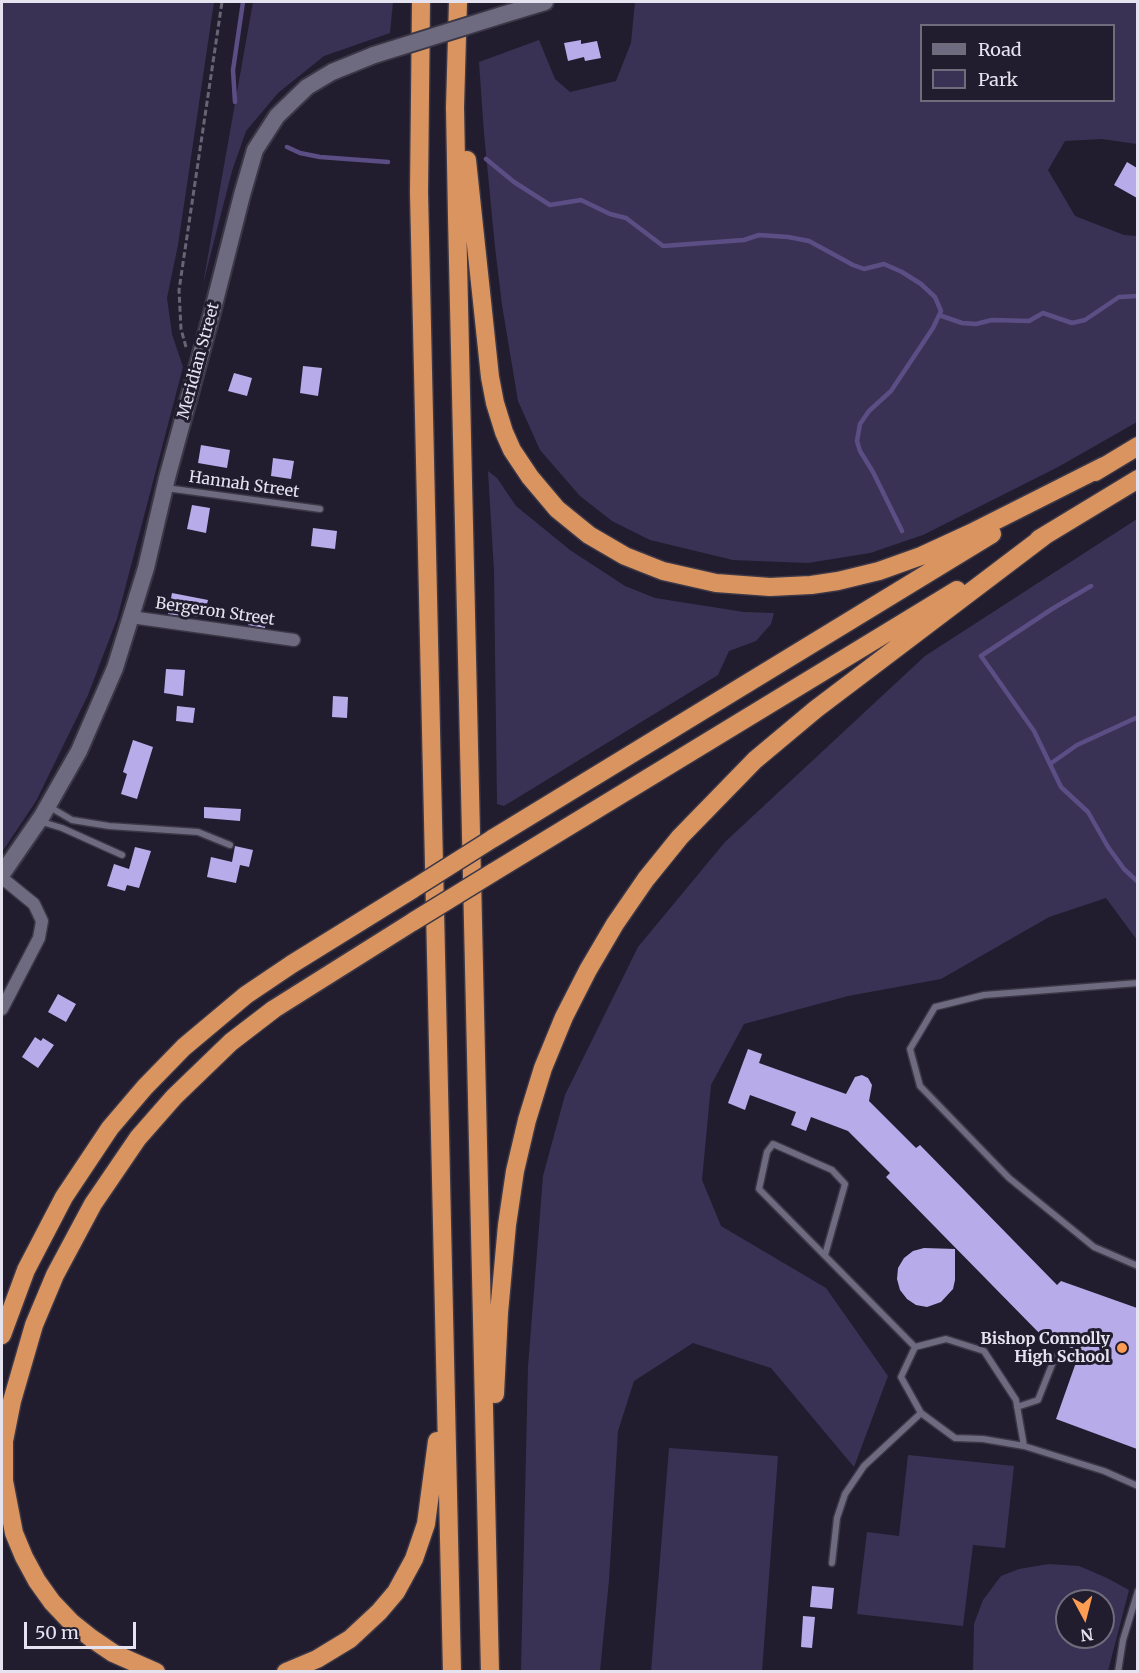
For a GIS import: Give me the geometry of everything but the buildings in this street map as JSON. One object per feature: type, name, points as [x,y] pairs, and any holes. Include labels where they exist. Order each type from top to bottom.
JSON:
[{"type":"highway","points":[[421,2],[419,202],[452,1671]]},
{"type":"highway","points":[[458,2],[457,239],[490,1671]]},
{"type":"highway","points":[[456,54],[489,368],[495,404],[512,450],[530,477],[567,518],[601,543],[637,562],[689,578],[763,587],[825,584],[879,571],[921,556],[1104,466]]},
{"type":"highway","points":[[2,1335],[26,1270],[64,1197],[110,1128],[145,1087],[184,1047],[246,995],[492,839],[1137,446]]},
{"type":"highway","points":[[156,1671],[113,1653],[90,1638],[52,1602],[37,1581],[14,1533],[4,1481],[4,1441],[16,1384],[34,1325],[66,1251],[93,1204],[138,1138],[174,1097],[231,1042],[274,1009],[492,873],[1137,479]]},
{"type":"highway","points":[[488,1558],[500,1304],[507,1225],[515,1171],[543,1068],[564,1017],[588,970],[615,924],[663,858],[697,818],[755,760],[816,709],[1047,534]]},
{"type":"highway","points":[[286,1671],[323,1656],[361,1630],[396,1592],[414,1559],[426,1524],[434,1475],[444,1299]]},
{"type":"street","name":"Meridian Street","points":[[2,876],[39,821],[84,741],[115,668],[146,568],[247,176],[261,138],[285,106],[307,87],[332,72],[374,55],[545,2]]},
{"type":"street","name":"Bergeron Street","points":[[131,616],[294,640]]},
{"type":"street","points":[[2,876],[34,904],[42,921],[39,938],[2,1009]]},
{"type":"lane","name":"Hannah Street","points":[[165,488],[320,509]]},
{"type":"lane","points":[[48,806],[72,819],[109,825],[198,832],[230,845]]},
{"type":"lane","points":[[39,821],[62,828],[122,855]]},
{"type":"lane","points":[[1137,983],[984,995],[935,1007],[910,1049],[920,1086],[1009,1178],[1094,1247],[1137,1266]]},
{"type":"lane","points":[[825,1255],[845,1184],[832,1170],[772,1144],[767,1152],[759,1189],[915,1347]]},
{"type":"lane","points":[[915,1347],[946,1339],[984,1351],[1016,1400],[1024,1446]]},
{"type":"lane","points":[[915,1347],[901,1377],[921,1413],[955,1438],[983,1439],[1024,1446],[1104,1471],[1137,1486]]},
{"type":"lane","points":[[1017,1407],[1038,1400],[1055,1357]]},
{"type":"lane","points":[[832,1563],[837,1518],[845,1494],[864,1466],[921,1413]]},
{"type":"lane","points":[[1118,1671],[1123,1640],[1137,1591]]},
{"type":"path","points":[[196,372],[181,329],[179,290],[222,2]]},
{"type":"green space","points":[[2,2],[214,2],[178,245],[167,298],[172,334],[183,367],[117,619],[88,695],[36,801],[2,852]]},
{"type":"green space","points":[[253,2],[393,2],[390,33],[324,56],[278,93],[246,131],[232,171],[203,284]]},
{"type":"green space","points":[[635,2],[1137,2],[1137,144],[1102,139],[1065,141],[1048,170],[1075,216],[1124,235],[1137,236],[1137,422],[1058,467],[923,535],[870,553],[808,563],[733,560],[650,540],[612,521],[580,496],[540,450],[518,401],[495,247],[479,62],[539,40],[555,79],[570,92],[616,81],[631,43]]},
{"type":"green space","points":[[488,471],[497,478],[516,506],[570,550],[625,586],[655,598],[744,612],[774,613],[771,624],[756,641],[729,651],[718,675],[504,806],[497,804],[494,571]]},
{"type":"green space","points":[[1137,519],[1137,940],[1106,898],[1049,917],[941,979],[848,996],[744,1024],[711,1085],[702,1180],[721,1226],[826,1288],[888,1376],[854,1467],[771,1368],[693,1343],[634,1381],[618,1431],[609,1580],[600,1671],[521,1671],[528,1367],[543,1176],[565,1095],[638,947],[725,842],[925,656]]},
{"type":"green space","points":[[669,1448],[778,1456],[762,1671],[651,1671]]},
{"type":"green space","points":[[908,1455],[1014,1466],[1005,1548],[973,1545],[963,1626],[857,1614],[867,1532],[899,1536]]},
{"type":"green space","points":[[1049,1564],[1079,1566],[1129,1590],[1115,1644],[1115,1589],[1055,1589],[1055,1649],[1114,1649],[1108,1671],[973,1671],[974,1624],[983,1600],[1001,1576],[1019,1569]]},
{"type":"waterway","points":[[235,102],[233,70],[243,2]]},
{"type":"waterway","points":[[287,147],[300,153],[320,157],[388,162]]},
{"type":"waterway","points":[[486,159],[514,182],[550,205],[581,200],[610,214],[626,218],[663,246],[744,240],[759,235],[788,237],[809,241],[864,269],[884,264],[921,284],[935,297],[941,311],[933,328],[891,391],[869,411],[860,424],[857,441],[902,531]]},
{"type":"waterway","points":[[939,315],[962,323],[976,324],[992,320],[1029,321],[1043,313],[1072,323],[1085,320],[1119,297],[1138,296]]},
{"type":"waterway","points":[[1091,586],[981,656],[1034,731],[1061,787],[1088,812],[1108,847],[1124,869],[1138,882]]},
{"type":"waterway","points":[[1050,764],[1077,745],[1138,717]]},
{"type":"place","name":"Bishop Connolly High School","points":[[1122,1348]]}]
